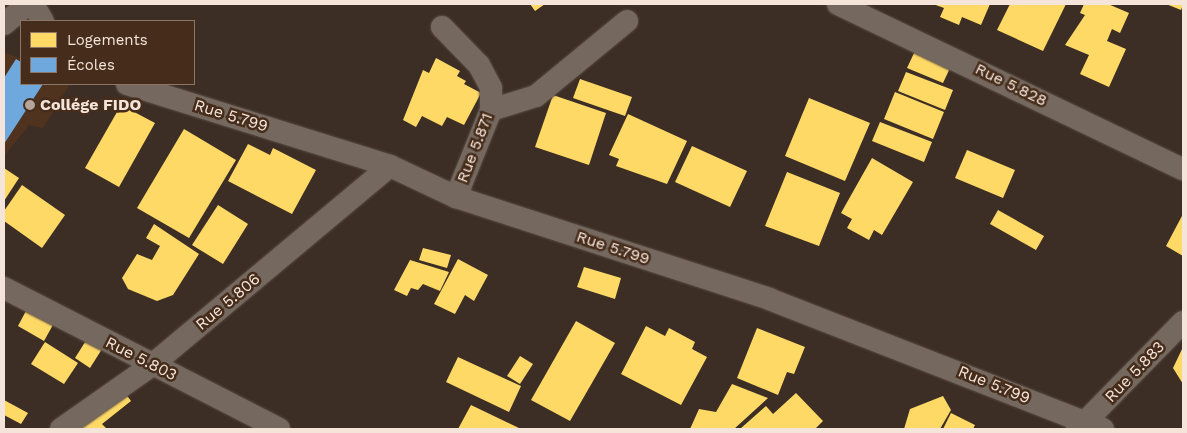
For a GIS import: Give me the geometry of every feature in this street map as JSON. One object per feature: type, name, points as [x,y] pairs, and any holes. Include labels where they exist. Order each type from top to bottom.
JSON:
[{"type":"street","points":[[4,24],[28,4]]},
{"type":"street","points":[[33,4],[42,20]]},
{"type":"street","name":"Rue 5.828","points":[[838,4],[1183,169]]},
{"type":"street","points":[[492,110],[536,96],[627,21]]},
{"type":"street","name":"Rue 5.871","points":[[442,27],[479,65],[491,88],[492,110],[456,197]]},
{"type":"street","name":"Rue 5.799","points":[[130,85],[390,166],[456,197],[769,299],[1089,427]]},
{"type":"street","name":"Rue 5.806","points":[[61,429],[152,365],[390,166]]},
{"type":"street","name":"Rue 5.803","points":[[4,288],[279,429]]},
{"type":"street","name":"Rue 5.883","points":[[1089,427],[1183,322]]},
{"type":"shaded area","name":"Collége FIDO","points":[[4,52],[20,59],[20,85],[69,85],[43,128],[29,125],[4,156]]},
{"type":"building: Logements","points":[[530,4],[545,4],[535,11]]},
{"type":"building: Logements","points":[[933,4],[990,4],[981,25],[962,17],[959,25],[940,17],[944,8]]},
{"type":"building: Logements","points":[[1010,4],[1066,4],[1043,51],[997,30]]},
{"type":"building: Logements","points":[[1084,4],[1108,4],[1129,13],[1120,33],[1112,29],[1107,41],[1126,49],[1109,87],[1080,74],[1089,55],[1065,45],[1085,15],[1080,13]]},
{"type":"building: Logements","points":[[1166,4],[1183,4],[1183,5],[1181,10]]},
{"type":"building: Logements","points":[[915,51],[951,66],[943,83],[907,68]]},
{"type":"building: Logements","points":[[436,58],[460,71],[457,76],[466,81],[464,84],[481,93],[464,125],[447,117],[442,126],[422,116],[416,127],[403,120],[423,70],[429,73]]},
{"type":"building: Logements","points":[[906,72],[953,90],[945,110],[898,91]]},
{"type":"building: Logements","points":[[580,79],[632,97],[625,116],[573,98]]},
{"type":"building: Logements","points":[[895,92],[944,112],[933,139],[884,119]]},
{"type":"building: Logements","points":[[553,95],[606,113],[589,165],[535,147]]},
{"type":"building: Logements","points":[[809,98],[870,123],[845,181],[785,156]]},
{"type":"building: Logements","points":[[121,105],[155,123],[119,187],[85,168]]},
{"type":"building: Logements","points":[[628,114],[687,141],[667,184],[616,166],[619,159],[609,155]]},
{"type":"building: Logements","points":[[880,122],[932,142],[924,162],[872,141]]},
{"type":"building: Logements","points":[[184,129],[236,160],[189,238],[137,208]]},
{"type":"building: Logements","points":[[248,144],[270,155],[273,148],[316,170],[292,214],[228,181]]},
{"type":"building: Logements","points":[[692,146],[747,171],[730,207],[675,182]]},
{"type":"building: Logements","points":[[967,150],[1015,170],[1003,198],[955,178]]},
{"type":"building: Logements","points":[[872,158],[913,182],[882,235],[874,230],[869,240],[847,228],[852,219],[841,213]]},
{"type":"building: Logements","points":[[4,168],[19,178],[4,201]]},
{"type":"building: Logements","points":[[787,172],[840,193],[819,246],[765,226]]},
{"type":"building: Logements","points":[[22,185],[65,215],[42,248],[4,221],[4,211]]},
{"type":"building: Logements","points":[[218,205],[248,224],[223,264],[192,245]]},
{"type":"building: Logements","points":[[998,210],[1044,236],[1036,250],[990,224]]},
{"type":"building: Logements","points":[[1183,214],[1183,256],[1166,246]]},
{"type":"building: Logements","points":[[154,224],[199,254],[173,295],[157,301],[128,289],[122,278],[137,254],[152,260],[160,246],[146,238]]},
{"type":"building: Logements","points":[[423,248],[451,255],[447,268],[419,260]]},
{"type":"building: Logements","points":[[458,259],[488,275],[474,301],[465,295],[455,314],[434,304]]},
{"type":"building: Logements","points":[[410,260],[449,272],[440,291],[423,284],[418,290],[411,288],[407,296],[394,290]]},
{"type":"building: Logements","points":[[584,267],[621,278],[615,299],[577,287]]},
{"type":"building: Logements","points":[[27,309],[54,323],[44,341],[18,326]]},
{"type":"building: Logements","points":[[576,321],[615,343],[570,421],[531,400]]},
{"type":"building: Logements","points":[[646,326],[665,336],[669,328],[695,342],[692,349],[707,357],[681,405],[621,374]]},
{"type":"building: Logements","points":[[757,328],[805,347],[794,374],[787,372],[778,395],[737,378]]},
{"type":"building: Logements","points":[[87,339],[102,349],[90,368],[75,358]]},
{"type":"building: Logements","points":[[45,342],[78,363],[64,384],[31,364]]},
{"type":"building: Logements","points":[[1183,347],[1183,384],[1173,368]]},
{"type":"building: Logements","points":[[520,356],[533,364],[520,384],[507,376]]},
{"type":"building: Logements","points":[[458,357],[521,386],[509,412],[446,382]]},
{"type":"building: Logements","points":[[732,384],[768,398],[734,429],[690,429],[699,409],[716,412]]},
{"type":"building: Logements","points":[[119,385],[131,401],[102,424],[107,429],[76,429]]},
{"type":"building: Logements","points":[[796,393],[823,421],[815,429],[740,429],[766,406],[773,414]]},
{"type":"building: Logements","points":[[943,396],[951,410],[940,429],[904,429],[910,409]]},
{"type":"building: Logements","points":[[4,400],[28,413],[21,424],[4,415]]},
{"type":"building: Logements","points":[[471,405],[521,429],[458,429]]},
{"type":"building: Logements","points":[[951,413],[975,425],[973,429],[943,429]]},
{"type":"building: Écoles","points":[[16,59],[20,61],[20,85],[42,85],[4,144],[4,78]]},
{"type":"place","name":"Collége FIDO","points":[[30,105]]}]
